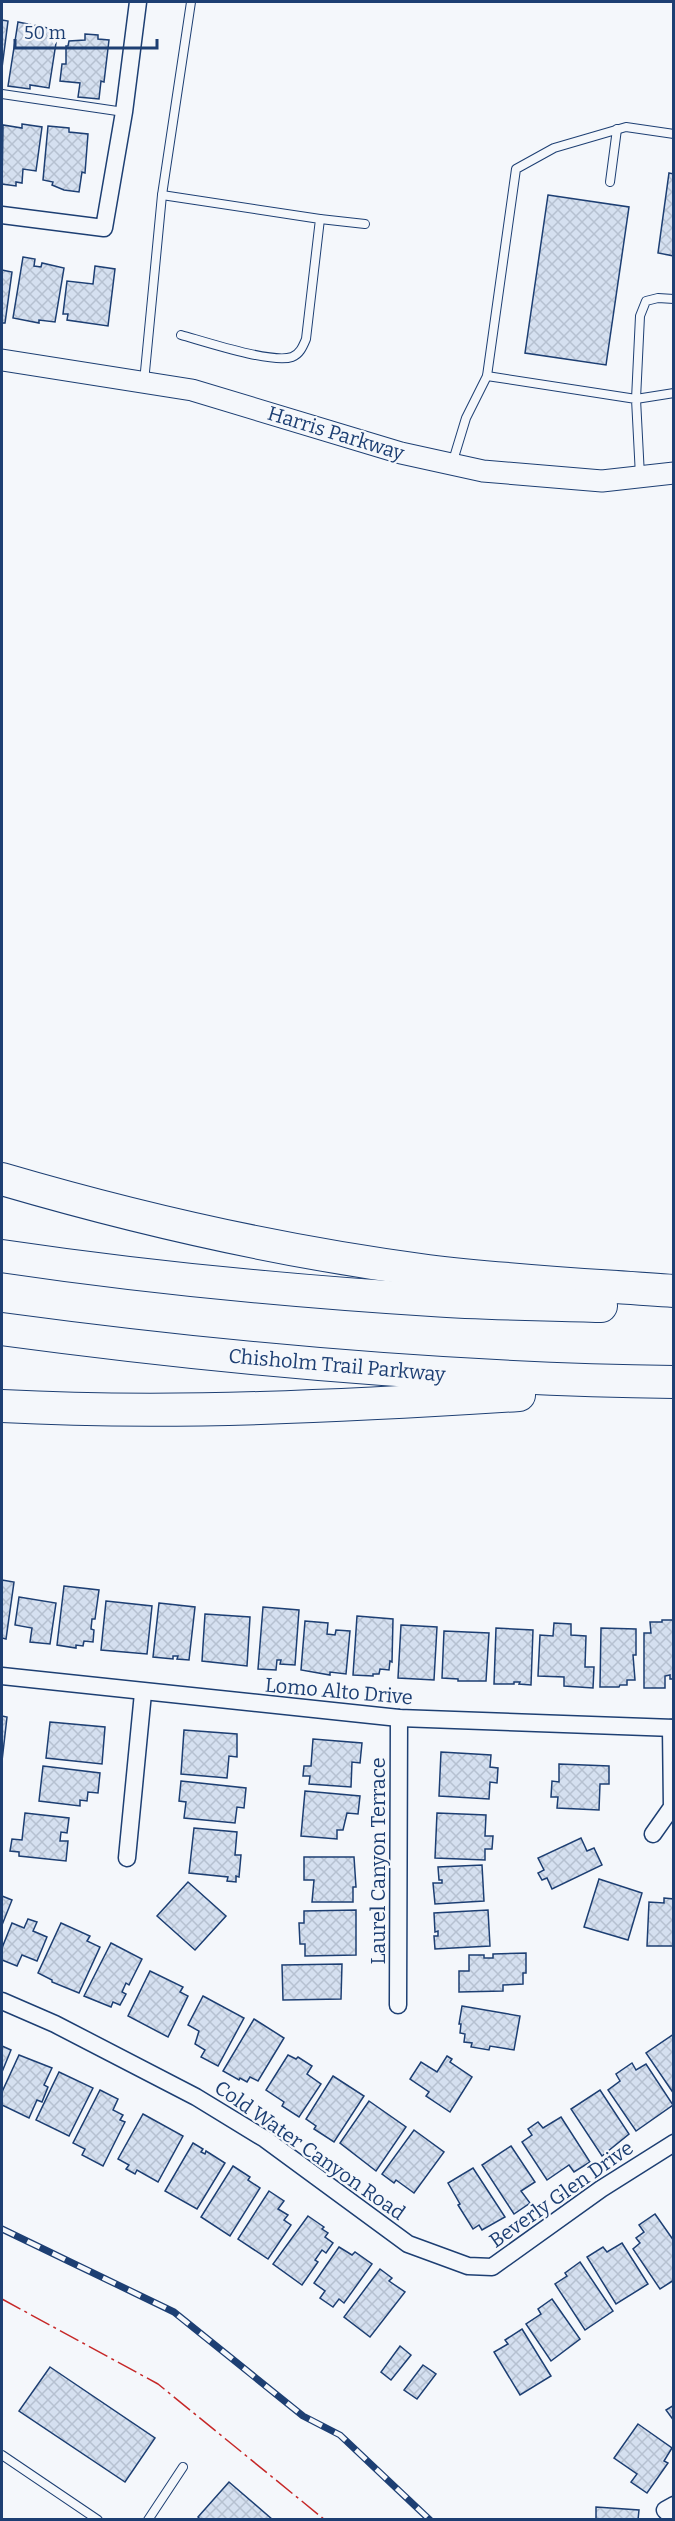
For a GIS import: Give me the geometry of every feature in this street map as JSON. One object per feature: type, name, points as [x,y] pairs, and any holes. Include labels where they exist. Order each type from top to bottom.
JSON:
[{"type":"highway","points":[[2,1179],[190,1229],[339,1258],[453,1273],[674,1291]]},
{"type":"highway","points":[[2,1256],[187,1279],[434,1301],[674,1309]]},
{"type":"highway","name":"Chisholm Trail Parkway","points":[[2,1329],[341,1367],[492,1377],[674,1384]]},
{"type":"highway","points":[[2,1406],[154,1410],[327,1407],[674,1384]]},
{"type":"street","points":[[2,214],[104,228],[124,112],[138,2]]},
{"type":"street","name":"Harris Parkway","points":[[2,360],[192,390],[401,453],[483,471],[602,481],[674,473]]},
{"type":"street","name":"Lomo Alto Drive","points":[[2,1676],[143,1693],[399,1718],[672,1728]]},
{"type":"street","points":[[127,1858],[143,1693]]},
{"type":"street","name":"Laurel Canyon Terrace","points":[[399,1718],[399,2005]]},
{"type":"street","points":[[653,1834],[672,1807],[672,1728]]},
{"type":"street","name":"Cold Water Canyon Road","points":[[2,2001],[55,2024],[196,2097],[265,2139],[408,2244],[468,2266]]},
{"type":"street","name":"Beverly Glen Drive","points":[[468,2266],[492,2267],[601,2189],[674,2143]]},
{"type":"lane","points":[[144,383],[162,195],[191,2]]},
{"type":"lane","points":[[2,94],[124,112]]},
{"type":"lane","points":[[452,464],[466,417],[487,376],[516,169],[554,148],[626,127],[674,134]]},
{"type":"lane","points":[[610,182],[617,129]]},
{"type":"lane","points":[[162,195],[365,224]]},
{"type":"lane","points":[[180,335],[275,359],[293,357],[302,349],[306,339],[320,219]]},
{"type":"lane","points":[[640,476],[636,399],[640,316],[646,301],[658,298],[674,300]]},
{"type":"lane","points":[[487,376],[636,399],[674,393]]},
{"type":"lane","points":[[2,2454],[98,2520]]},
{"type":"lane","points":[[148,2520],[183,2467]]},
{"type":"building","points":[[2,20],[8,21],[2,68]]},
{"type":"building","points":[[18,22],[58,30],[49,88],[30,85],[30,89],[8,86]]},
{"type":"building","points":[[85,34],[98,35],[98,39],[109,40],[104,82],[101,81],[99,99],[78,97],[80,83],[60,81],[62,64],[66,64],[66,46],[69,41],[85,40]]},
{"type":"building","points":[[22,124],[42,127],[36,171],[23,169],[22,183],[16,182],[16,186],[2,184],[3,125],[22,128]]},
{"type":"building","points":[[48,126],[69,128],[69,132],[88,134],[85,173],[82,172],[79,192],[64,190],[52,185],[53,182],[43,180]]},
{"type":"building","points":[[669,173],[674,174],[674,256],[658,253]]},
{"type":"building","points":[[548,195],[629,207],[606,365],[525,353]]},
{"type":"building","points":[[23,257],[35,259],[34,266],[41,267],[42,263],[64,268],[55,322],[39,320],[39,323],[13,318]]},
{"type":"building","points":[[95,266],[115,269],[108,326],[67,320],[68,314],[63,314],[67,281],[93,284]]},
{"type":"building","points":[[2,270],[12,272],[5,323],[2,323]]},
{"type":"building","points":[[2,1580],[14,1582],[6,1639],[2,1638]]},
{"type":"building","points":[[64,1586],[99,1590],[95,1619],[92,1619],[93,1642],[84,1641],[83,1646],[76,1645],[76,1648],[57,1645]]},
{"type":"building","points":[[19,1597],[56,1603],[50,1644],[30,1642],[32,1628],[15,1625]]},
{"type":"building","points":[[106,1601],[152,1606],[147,1654],[101,1650]]},
{"type":"building","points":[[159,1603],[195,1607],[189,1660],[177,1659],[178,1656],[173,1656],[173,1659],[153,1657]]},
{"type":"building","points":[[263,1607],[299,1610],[295,1665],[280,1664],[281,1660],[277,1660],[276,1670],[258,1669]]},
{"type":"building","points":[[205,1614],[250,1617],[247,1666],[202,1661]]},
{"type":"building","points":[[357,1616],[393,1619],[392,1662],[390,1661],[389,1670],[380,1669],[379,1674],[373,1674],[373,1676],[353,1675]]},
{"type":"building","points":[[662,1620],[674,1620],[674,1679],[670,1679],[670,1675],[665,1676],[665,1688],[644,1688],[644,1633],[651,1633],[650,1622],[662,1622]]},
{"type":"building","points":[[305,1621],[328,1623],[327,1634],[335,1635],[336,1630],[350,1631],[346,1674],[330,1672],[330,1675],[301,1670]]},
{"type":"building","points":[[554,1623],[571,1624],[571,1635],[586,1636],[585,1667],[594,1667],[593,1688],[564,1686],[564,1677],[538,1676],[540,1635],[553,1636]]},
{"type":"building","points":[[401,1625],[437,1627],[434,1680],[398,1678]]},
{"type":"building","points":[[496,1628],[533,1630],[531,1685],[519,1684],[520,1682],[494,1684]]},
{"type":"building","points":[[601,1628],[636,1629],[636,1655],[633,1655],[635,1680],[627,1680],[627,1685],[600,1687]]},
{"type":"building","points":[[444,1631],[489,1633],[486,1681],[458,1681],[458,1679],[442,1678]]},
{"type":"building","points":[[2,1716],[7,1717],[2,1761]]},
{"type":"building","points":[[50,1722],[105,1727],[102,1764],[46,1758]]},
{"type":"building","points":[[184,1730],[237,1734],[237,1757],[229,1756],[227,1778],[181,1774]]},
{"type":"building","points":[[313,1739],[362,1743],[360,1763],[352,1762],[351,1787],[309,1784],[310,1776],[303,1776],[304,1766],[311,1766]]},
{"type":"building","points":[[441,1752],[491,1755],[490,1767],[498,1768],[497,1783],[490,1782],[489,1799],[439,1796]]},
{"type":"building","points":[[559,1764],[609,1766],[609,1784],[600,1784],[599,1810],[557,1808],[558,1797],[551,1797],[552,1781],[559,1782]]},
{"type":"building","points":[[43,1766],[100,1773],[98,1793],[88,1792],[87,1801],[80,1800],[80,1806],[39,1801]]},
{"type":"building","points":[[181,1781],[246,1788],[244,1808],[237,1807],[235,1823],[184,1818],[186,1802],[179,1801]]},
{"type":"building","points":[[305,1791],[360,1796],[358,1814],[347,1813],[343,1830],[337,1830],[337,1839],[301,1836]]},
{"type":"building","points":[[25,1813],[69,1818],[67,1833],[61,1832],[60,1841],[68,1841],[66,1861],[19,1856],[19,1852],[10,1851],[12,1839],[22,1840]]},
{"type":"building","points":[[437,1813],[486,1815],[485,1836],[493,1836],[492,1849],[485,1849],[485,1860],[435,1858]]},
{"type":"building","points":[[194,1828],[237,1832],[235,1855],[241,1855],[239,1877],[236,1876],[236,1882],[227,1881],[228,1877],[189,1873]]},
{"type":"building","points":[[581,1838],[587,1851],[594,1848],[602,1865],[552,1889],[547,1878],[542,1880],[538,1873],[544,1870],[538,1858]]},
{"type":"building","points":[[304,1857],[354,1857],[356,1887],[353,1887],[353,1902],[312,1902],[314,1880],[304,1880]]},
{"type":"building","points":[[482,1865],[484,1901],[435,1904],[433,1883],[442,1883],[442,1880],[439,1880],[438,1867]]},
{"type":"building","points":[[599,1879],[642,1893],[628,1940],[584,1927]]},
{"type":"building","points":[[188,1882],[226,1916],[195,1950],[157,1916]]},
{"type":"building","points":[[2,1896],[12,1900],[2,1925]]},
{"type":"building","points":[[664,1898],[674,1899],[674,1946],[647,1946],[649,1902],[664,1903]]},
{"type":"building","points":[[356,1910],[356,1955],[305,1956],[305,1944],[300,1944],[299,1923],[304,1923],[304,1911]]},
{"type":"building","points":[[488,1910],[490,1946],[435,1949],[434,1936],[438,1936],[438,1931],[435,1932],[434,1913]]},
{"type":"building","points":[[28,1919],[37,1922],[33,1931],[47,1937],[37,1961],[22,1955],[17,1966],[2,1960],[2,1948],[12,1923],[24,1928]]},
{"type":"building","points":[[61,1923],[90,1936],[87,1941],[100,1947],[79,1993],[52,1982],[38,1973]]},
{"type":"building","points":[[111,1943],[142,1959],[129,1985],[126,1983],[122,1992],[126,1994],[120,2005],[113,2002],[111,2007],[84,1996]]},
{"type":"building","points":[[526,1953],[526,1973],[523,1973],[523,1984],[503,1985],[503,1991],[459,1992],[459,1971],[469,1971],[469,1955],[484,1955],[484,1958],[493,1958],[493,1954]]},
{"type":"building","points":[[342,1964],[341,1999],[283,2000],[282,1965]]},
{"type":"building","points":[[150,1971],[183,1987],[180,1992],[188,1996],[168,2037],[128,2016]]},
{"type":"building","points":[[203,1996],[244,2018],[218,2066],[201,2057],[205,2050],[195,2044],[199,2031],[188,2025]]},
{"type":"building","points":[[462,2006],[520,2016],[514,2050],[490,2046],[489,2050],[471,2047],[472,2043],[464,2042],[465,2034],[460,2033],[461,2024],[459,2024]]},
{"type":"building","points":[[254,2019],[284,2038],[258,2081],[250,2077],[247,2082],[223,2071]]},
{"type":"building","points":[[674,2034],[674,2094],[646,2053]]},
{"type":"building","points":[[2,2046],[11,2050],[2,2072]]},
{"type":"building","points":[[19,2055],[52,2068],[44,2085],[48,2087],[42,2102],[37,2100],[29,2118],[2,2105],[2,2092]]},
{"type":"building","points":[[288,2055],[296,2059],[298,2057],[312,2066],[307,2074],[321,2084],[299,2117],[282,2106],[284,2102],[266,2090]]},
{"type":"building","points":[[447,2056],[452,2059],[450,2062],[472,2077],[450,2112],[426,2096],[429,2092],[410,2079],[421,2062],[437,2072]]},
{"type":"building","points":[[632,2063],[636,2070],[646,2064],[673,2105],[636,2131],[608,2090],[620,2081],[616,2074]]},
{"type":"building","points":[[59,2072],[93,2088],[69,2136],[36,2120]]},
{"type":"building","points":[[333,2076],[364,2096],[334,2142],[314,2129],[316,2126],[306,2119]]},
{"type":"building","points":[[100,2090],[118,2099],[113,2110],[123,2115],[120,2120],[125,2122],[103,2166],[82,2155],[85,2149],[73,2143]]},
{"type":"building","points":[[600,2090],[629,2134],[602,2156],[571,2109]]},
{"type":"building","points":[[369,2101],[406,2127],[376,2171],[340,2143]]},
{"type":"building","points":[[143,2114],[183,2136],[158,2182],[137,2170],[135,2174],[126,2169],[129,2165],[118,2159]]},
{"type":"building","points":[[561,2117],[590,2162],[574,2172],[569,2165],[547,2180],[522,2142],[532,2135],[528,2129],[538,2122],[543,2128]]},
{"type":"building","points":[[414,2130],[444,2152],[414,2193],[396,2180],[394,2183],[382,2174]]},
{"type":"building","points":[[193,2143],[203,2149],[201,2152],[205,2154],[206,2151],[225,2163],[197,2209],[165,2191]]},
{"type":"building","points":[[511,2146],[535,2182],[521,2191],[530,2203],[514,2214],[482,2165]]},
{"type":"building","points":[[233,2166],[250,2177],[248,2180],[260,2188],[230,2236],[201,2217]]},
{"type":"building","points":[[473,2168],[505,2217],[482,2230],[479,2225],[473,2229],[448,2183]]},
{"type":"building","points":[[269,2191],[284,2201],[278,2209],[288,2215],[284,2220],[291,2225],[268,2259],[238,2239]]},
{"type":"building","points":[[655,2214],[674,2241],[674,2280],[660,2289],[633,2249],[640,2243],[636,2238],[644,2232],[639,2225]]},
{"type":"building","points":[[308,2216],[324,2227],[322,2229],[328,2233],[325,2237],[333,2243],[326,2253],[322,2250],[315,2260],[318,2262],[302,2285],[273,2264]]},
{"type":"building","points":[[622,2243],[648,2284],[616,2304],[587,2257],[603,2247],[607,2252]]},
{"type":"building","points":[[339,2247],[352,2255],[355,2252],[372,2264],[344,2303],[339,2299],[333,2307],[320,2298],[325,2291],[314,2283]]},
{"type":"building","points":[[580,2262],[613,2311],[585,2330],[555,2284],[567,2276],[565,2273]]},
{"type":"building","points":[[380,2269],[392,2278],[389,2281],[405,2292],[370,2337],[344,2317]]},
{"type":"building","points":[[552,2299],[580,2339],[551,2361],[526,2324],[541,2314],[538,2309]]},
{"type":"building","points":[[522,2329],[551,2376],[520,2395],[494,2352],[508,2344],[505,2340]]},
{"type":"building","points":[[400,2346],[411,2355],[391,2380],[381,2372]]},
{"type":"building","points":[[423,2365],[436,2374],[417,2399],[404,2390]]},
{"type":"building","points":[[50,2367],[155,2438],[125,2482],[19,2411]]},
{"type":"building","points":[[674,2405],[674,2421],[666,2410]]},
{"type":"building","points":[[638,2424],[672,2448],[664,2461],[668,2463],[647,2493],[631,2482],[637,2474],[614,2458]]},
{"type":"building","points":[[229,2482],[273,2520],[201,2520],[198,2517]]},
{"type":"building","points":[[596,2507],[639,2510],[638,2520],[596,2520]]},
{"type":"railway","points":[[2,2229],[174,2312],[303,2416],[340,2435],[430,2520]]},
{"type":"power","points":[[2,2299],[158,2384],[325,2520]]}]
